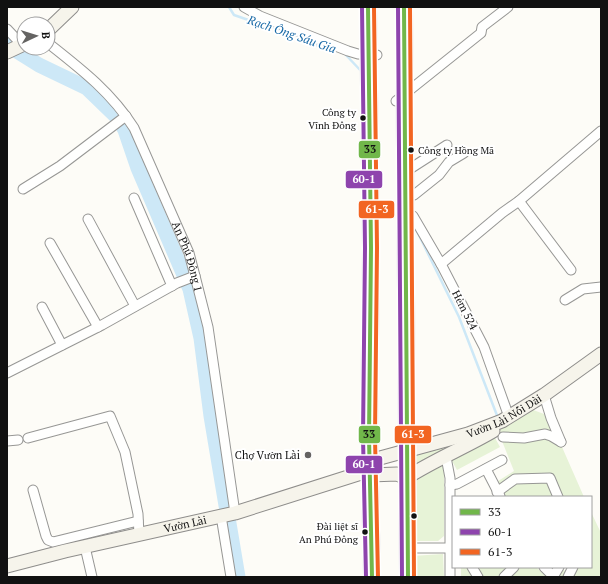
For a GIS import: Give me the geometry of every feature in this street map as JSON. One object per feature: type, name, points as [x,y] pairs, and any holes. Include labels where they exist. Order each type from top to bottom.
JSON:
[{"type":"highway","points":[[368,7],[373,55]]},
{"type":"highway","points":[[372,577],[373,55],[377,7]]},
{"type":"highway","points":[[395,7],[406,195],[407,361],[401,453]]},
{"type":"highway","points":[[404,7],[400,97],[401,453],[408,577]]},
{"type":"highway","points":[[373,469],[383,577]]},
{"type":"highway","points":[[397,577],[402,476]]},
{"type":"main road","points":[[56,22],[72,7]]},
{"type":"main road","name":"Vườn Lài Nối Dài","points":[[401,453],[468,434],[506,419],[544,395],[601,354]]},
{"type":"main road","name":"Vườn Lài","points":[[373,469],[402,476],[446,457],[494,430],[506,419]]},
{"type":"main road","name":"Vườn Lài","points":[[7,566],[85,546],[228,515],[373,469],[401,453]]},
{"type":"street","points":[[244,7],[260,16],[348,52],[373,55]]},
{"type":"street","points":[[400,97],[481,33],[482,27],[508,7]]},
{"type":"street","points":[[7,29],[15,48]]},
{"type":"street","name":"An Phú Đông 1","points":[[56,49],[98,84],[124,118],[134,128],[189,253],[192,277],[208,327],[228,515],[231,577]]},
{"type":"street","points":[[23,189],[60,166],[124,118]]},
{"type":"street","points":[[441,264],[502,213],[519,201],[601,131]]},
{"type":"street","points":[[405,172],[447,145]]},
{"type":"street","points":[[406,195],[414,195],[439,175],[449,162],[464,153]]},
{"type":"street","points":[[134,198],[175,284]]},
{"type":"street","points":[[519,201],[571,270]]},
{"type":"street","name":"Hẻm 524","points":[[406,213],[413,216],[441,264],[484,347],[506,419]]},
{"type":"street","points":[[88,219],[135,306]]},
{"type":"street","points":[[50,243],[98,326]]},
{"type":"street","points":[[7,373],[175,284],[192,277]]},
{"type":"street","points":[[565,300],[583,289],[601,287]]},
{"type":"street","points":[[42,307],[62,345]]},
{"type":"street","points":[[503,437],[524,438],[545,434],[561,442],[551,418],[544,395]]},
{"type":"street","points":[[28,438],[110,416],[125,452],[138,521],[139,535]]},
{"type":"street","points":[[7,442],[18,440]]},
{"type":"street","points":[[446,457],[450,478],[450,577]]},
{"type":"street","points":[[450,485],[457,484],[502,460]]},
{"type":"street","points":[[486,469],[497,491],[515,479],[550,478],[558,496]]},
{"type":"street","points":[[33,490],[46,536],[48,540],[53,542],[138,521]]},
{"type":"street","points":[[85,546],[92,577]]},
{"type":"street","points":[[407,548],[451,548]]},
{"type":"street","points":[[473,568],[478,577]]},
{"type":"street","points":[[504,577],[513,568]]},
{"type":"street","points":[[545,568],[554,577],[558,568]]},
{"type":"street","points":[[568,577],[572,568]]},
{"type":"green space","points":[[528,408],[544,414],[556,433],[503,435],[500,428]]},
{"type":"green space","points":[[481,434],[418,467],[413,453]]},
{"type":"green space","points":[[494,436],[500,447],[457,470],[451,459]]},
{"type":"green space","points":[[544,436],[559,444],[562,447],[584,496],[501,496],[495,483],[514,471],[502,441]]},
{"type":"green space","points":[[442,465],[444,467],[444,536],[438,541],[413,541],[412,478]]},
{"type":"green space","points":[[592,514],[601,533],[601,577],[560,577],[558,574],[563,569],[569,575],[572,568],[592,568]]},
{"type":"green space","points":[[443,554],[444,577],[413,577],[412,556]]},
{"type":"green space","points":[[461,568],[508,568],[499,577],[461,577]]},
{"type":"green space","points":[[517,568],[537,568],[547,577],[510,577]]},
{"type":"waterway","name":"Rạch Ông Sáu Gia","points":[[229,7],[234,15],[287,31]]},
{"type":"waterway","name":"Rạch Ông Sáu Gia","points":[[295,35],[316,45],[331,49]]},
{"type":"waterway","points":[[7,45],[39,65],[87,88],[118,118],[125,130],[138,168],[190,289],[201,338],[211,416],[238,577]]},
{"type":"waterway","name":"Rạch Ông Sáu Gia","points":[[345,54],[362,72]]},
{"type":"waterway","points":[[415,227],[459,317],[498,418]]},
{"type":"transit line","name":"60-1","points":[[362,7],[365,248],[363,437],[366,577]]},
{"type":"transit line","name":"33","points":[[368,7],[371,248],[369,437],[372,577]]},
{"type":"transit line","name":"61-3","points":[[374,7],[377,248],[375,437],[378,577]]},
{"type":"transit line","name":"60-1","points":[[398,7],[402,577]]},
{"type":"transit line","name":"33","points":[[404,7],[408,577]]},
{"type":"transit line","name":"61-3","points":[[410,7],[414,577]]},
{"type":"place","name":"Công ty Vĩnh Đông","points":[[363,118]]},
{"type":"place","name":"Công ty Hồng Mã","points":[[411,150]]},
{"type":"place","name":"Chợ Vườn Lài","points":[[308,455]]},
{"type":"place","name":"Đài liệt sĩ An Phú Đông","points":[[365,532]]}]
